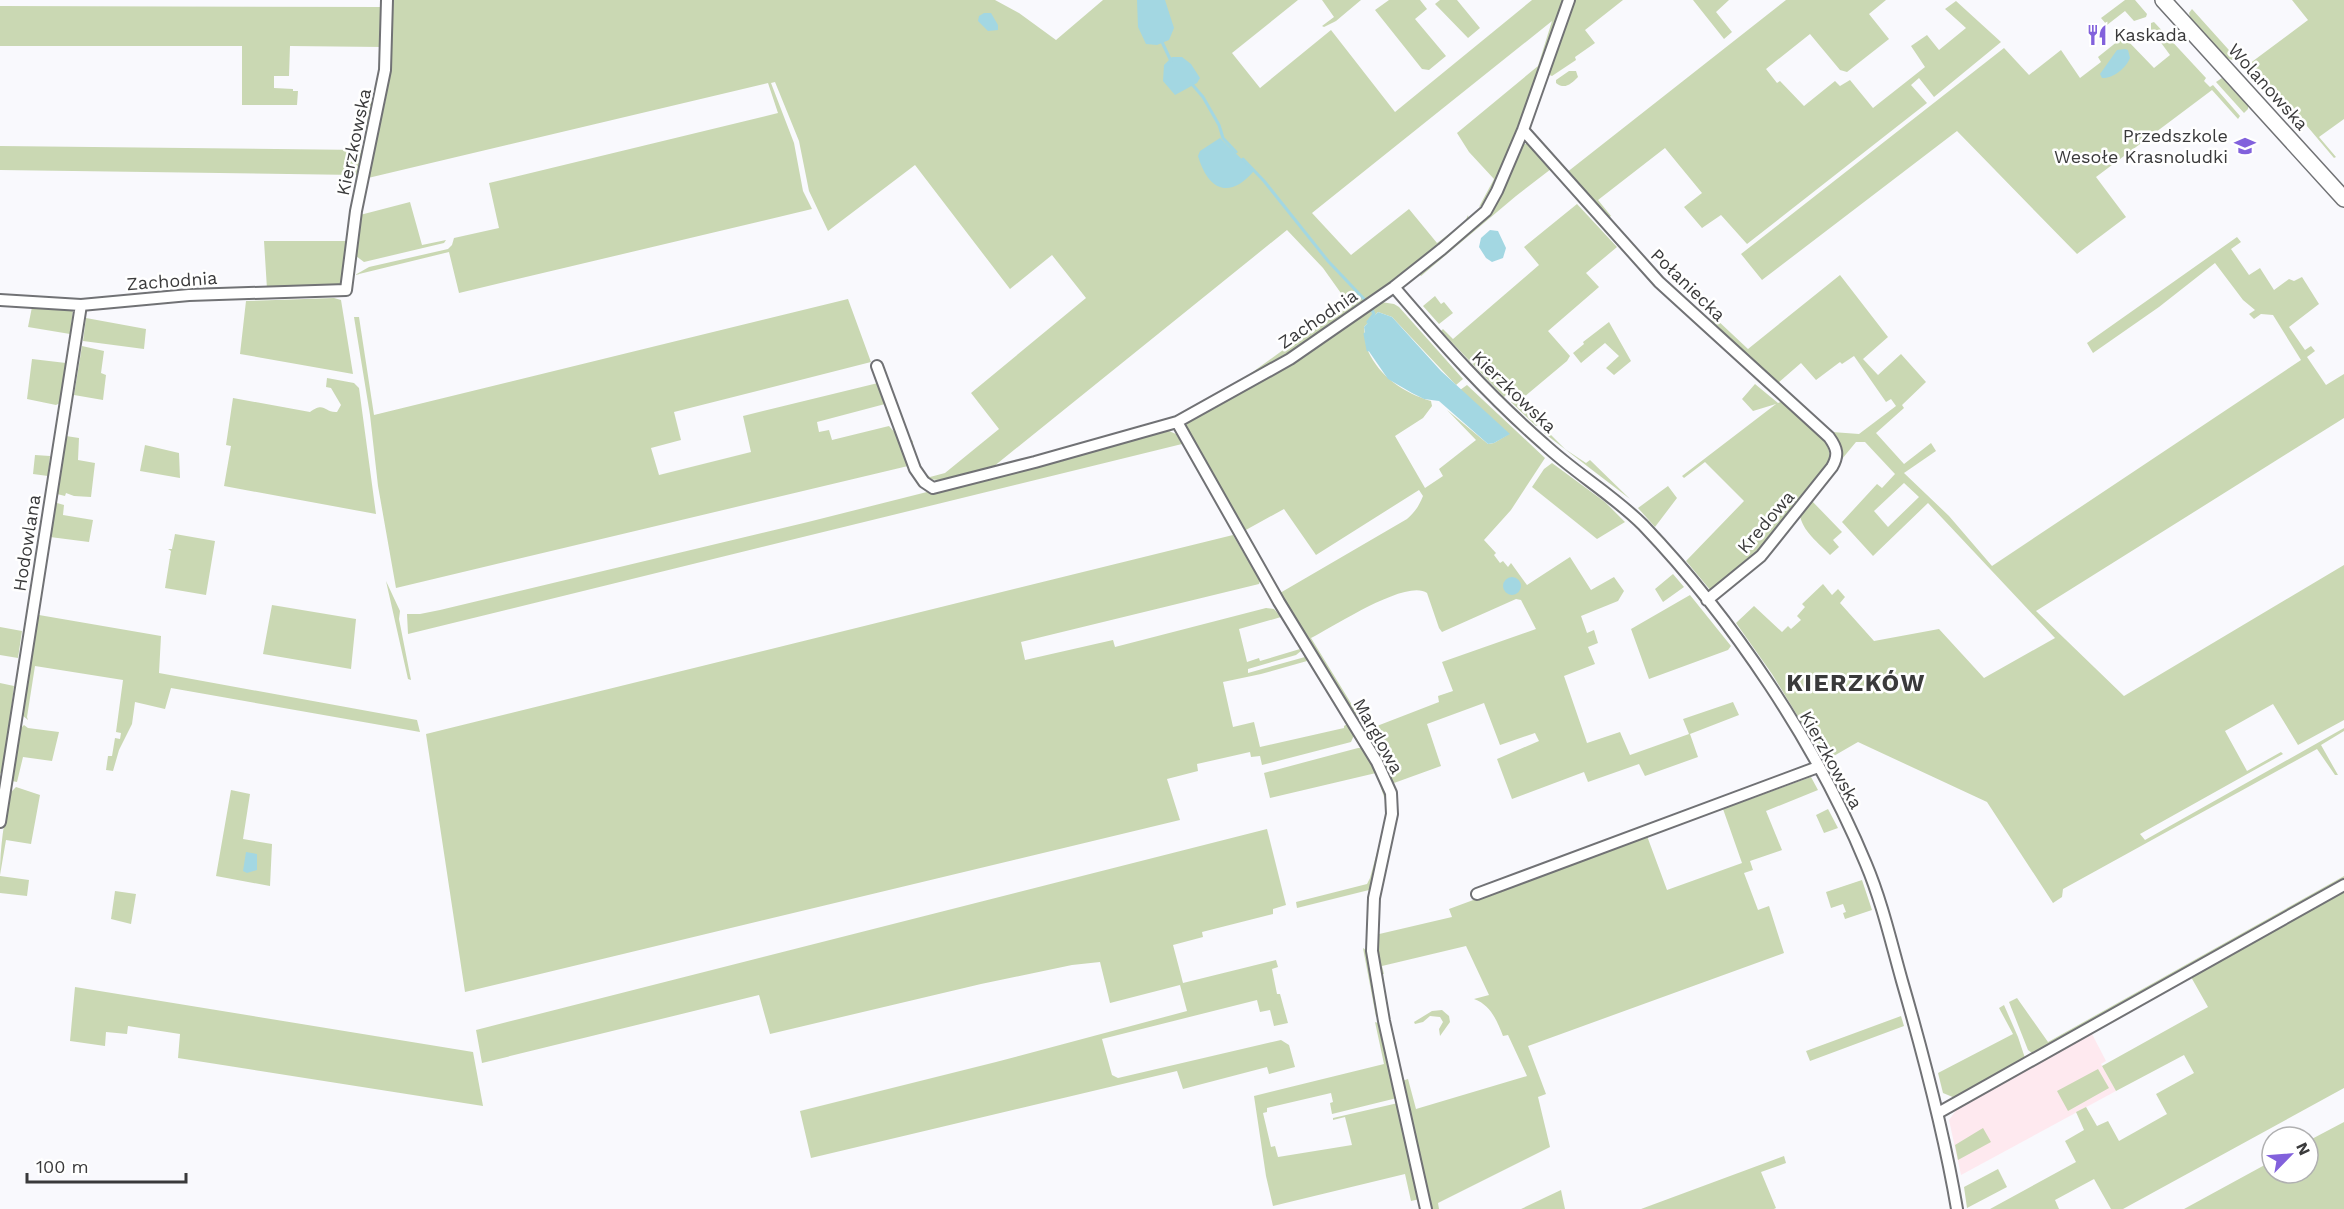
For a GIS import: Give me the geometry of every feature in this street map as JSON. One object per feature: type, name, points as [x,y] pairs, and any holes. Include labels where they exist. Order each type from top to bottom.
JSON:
[{"type":"main road","name":"Wolanowska","points":[[2163,0],[2344,199]]},
{"type":"street","name":"Kierzkowska","points":[[346,290],[356,211],[385,70],[387,0]]},
{"type":"street","name":"Zachodnia","points":[[877,366],[915,469],[924,482],[933,488],[1177,422],[1290,359],[1394,287],[1486,211],[1523,130],[1569,0]]},
{"type":"street","name":"Połaniecka","points":[[1523,130],[1653,275],[1829,437],[1837,455]]},
{"type":"street","name":"Kierzkowska","points":[[1394,287],[1472,376],[1553,453],[1630,513],[1707,600],[1760,670],[1818,767],[1868,869],[1918,1036],[1938,1113],[1957,1209]]},
{"type":"street","name":"Zachodnia","points":[[0,300],[81,305],[189,295],[346,290]]},
{"type":"street","name":"Hodowlana","points":[[0,822],[81,305]]},
{"type":"street","name":"Marglowa","points":[[1177,422],[1279,602],[1377,762],[1390,793],[1392,814],[1374,898],[1372,951],[1384,1022],[1426,1209]]},
{"type":"street","name":"Kredowa","points":[[1707,600],[1761,555],[1833,467],[1837,455]]},
{"type":"street","points":[[1477,894],[1818,767]]},
{"type":"street","points":[[1938,1113],[2344,885]]},
{"type":"shaded area","points":[[2091,1032],[2106,1061],[2101,1064],[2116,1091],[1961,1175],[1949,1120],[1960,1105]]},
{"type":"green space","points":[[392,0],[995,0],[1019,13],[1056,40],[1103,0],[1298,0],[1232,53],[1260,88],[1331,30],[1395,112],[1532,0],[1563,0],[1522,117],[1498,177],[1483,205],[1479,207],[1494,179],[1469,152],[1457,133],[1538,66],[1552,21],[1312,213],[1351,255],[1409,209],[1437,243],[1465,222],[1468,215],[1469,220],[1458,230],[1380,290],[1327,327],[1243,379],[1348,303],[1323,268],[1287,230],[993,467],[965,476],[934,480],[920,472],[910,444],[913,440],[913,451],[917,461],[930,477],[945,473],[999,429],[971,393],[1086,298],[1052,255],[1010,289],[915,165],[828,231],[809,191],[799,141],[775,82],[771,83],[794,143],[803,191],[812,209],[459,293],[449,252],[355,275],[369,267],[448,249],[454,238],[499,228],[489,183],[778,113],[768,83],[368,178],[386,98],[391,63]]},
{"type":"green space","points":[[1322,0],[1361,0],[1336,21],[1324,27],[1322,26],[1334,17]]},
{"type":"green space","points":[[1389,0],[1420,0],[1427,9],[1415,19],[1446,56],[1429,70],[1422,69],[1375,10]]},
{"type":"green space","points":[[1440,0],[1457,0],[1480,28],[1468,38],[1435,4]]},
{"type":"green space","points":[[1573,0],[1623,0],[1585,30],[1595,43],[1575,57],[1576,60],[1552,76],[1547,74]]},
{"type":"green space","points":[[1693,0],[1729,0],[1716,12],[1732,32],[1724,39]]},
{"type":"green space","points":[[1786,0],[1886,0],[1869,14],[1889,39],[1847,72],[1840,70],[1810,34],[1766,69],[1777,83],[1780,81],[1804,106],[1835,81],[1840,86],[1850,80],[1873,108],[1925,67],[1911,46],[1927,35],[1939,50],[1966,28],[1945,9],[1956,1],[2001,42],[1934,97],[1919,78],[1911,85],[1927,103],[1747,244],[1721,215],[1702,228],[1684,207],[1702,193],[1665,148],[1598,200],[1611,216],[1606,219],[1566,173]]},
{"type":"green space","points":[[2125,0],[2135,0],[2147,14],[2146,17],[2134,21],[2125,11],[2107,25],[2101,18]]},
{"type":"green space","points":[[2292,0],[2344,0],[2344,119],[2319,137],[2336,157],[2334,158],[2274,87],[2271,89],[2249,64],[2308,20]]},
{"type":"green space","points":[[0,6],[381,7],[383,47],[290,46],[289,76],[274,76],[274,88],[298,91],[297,105],[242,105],[242,46],[0,46]]},
{"type":"green space","points":[[2192,9],[2237,59],[2227,58],[2190,17],[2189,13]]},
{"type":"green space","points":[[2154,22],[2206,78],[2204,81],[2210,87],[2213,85],[2240,116],[2238,119],[2212,90],[2096,177],[2126,217],[2077,254],[1957,131],[1762,280],[1741,254],[2004,48],[2029,75],[2061,50],[2080,78],[2101,62],[2098,57],[2118,41],[2126,39],[2154,68],[2170,55],[2151,29],[2151,23]]},
{"type":"green space","points":[[1569,71],[1576,71],[1578,77],[1565,86],[1556,83],[1556,80]]},
{"type":"green space","points":[[2222,78],[2248,106],[2244,113],[2216,82]]},
{"type":"green space","points":[[370,101],[374,101],[342,281],[339,285],[267,289],[264,241],[347,241],[357,175],[0,170],[0,146],[363,150]]},
{"type":"green space","points":[[1530,144],[1551,169],[1421,276],[1418,273],[1493,208],[1519,147]]},
{"type":"green space","points":[[410,202],[422,245],[446,240],[444,243],[364,262],[356,256],[360,215]]},
{"type":"green space","points":[[1577,204],[1617,247],[1586,273],[1599,287],[1548,331],[1570,356],[1518,402],[1539,424],[1536,426],[1511,402],[1514,399],[1508,393],[1504,397],[1441,331],[1443,329],[1453,339],[1539,265],[1524,247]]},
{"type":"green space","points":[[2237,237],[2241,242],[2231,249],[2249,275],[2260,268],[2274,290],[2289,279],[2294,281],[2302,277],[2319,304],[2289,327],[2305,350],[2311,346],[2315,351],[2307,357],[2326,385],[2344,374],[2344,418],[2036,611],[2124,696],[2344,565],[2344,720],[2298,745],[2273,704],[2225,731],[2247,771],[2281,752],[2283,754],[2140,834],[2145,840],[2344,728],[2344,731],[2321,745],[2338,775],[2335,775],[2317,749],[2063,889],[2062,897],[2053,903],[1987,802],[1858,742],[1825,761],[1772,674],[1736,623],[1754,606],[1782,632],[1788,626],[1791,629],[1801,620],[1797,616],[1805,607],[1802,604],[1823,584],[1832,595],[1838,589],[1845,597],[1840,603],[1874,641],[1939,629],[1984,678],[2055,638],[1928,503],[1873,556],[1842,522],[1877,484],[1882,488],[1895,474],[1865,442],[1856,442],[1842,459],[1840,443],[1832,432],[1859,434],[1896,406],[1891,399],[1886,402],[1854,356],[1842,364],[1840,362],[1816,380],[1801,363],[1778,383],[1709,322],[1715,318],[1748,349],[1840,275],[1888,337],[1863,359],[1878,375],[1901,354],[1926,382],[1902,405],[1904,408],[1876,433],[1904,464],[1931,443],[1936,451],[1904,473],[1949,516],[1992,566],[2301,360],[2273,315],[2261,314],[2254,319],[2249,314],[2255,310],[2243,300],[2215,263],[2159,307],[2093,353],[2087,343]],"holes":[[[1904,483],[1919,497],[1888,527],[1874,511]]]},
{"type":"green space","points":[[1435,296],[1441,304],[1444,302],[1453,313],[1439,324],[1423,306]]},
{"type":"green space","points":[[334,298],[341,300],[353,374],[240,354],[246,301]]},
{"type":"green space","points":[[848,299],[871,362],[674,412],[681,440],[651,448],[659,475],[751,452],[743,416],[878,383],[885,404],[817,422],[819,432],[829,430],[832,440],[889,426],[897,435],[908,466],[396,588],[378,486],[370,415],[354,317],[359,317],[374,415]]},
{"type":"green space","points":[[1381,302],[1399,307],[1463,379],[1456,385],[1392,317],[1378,312],[1364,327],[1368,351],[1379,369],[1402,389],[1431,401],[1432,406],[1423,418],[1395,436],[1425,488],[1443,476],[1439,469],[1476,440],[1447,410],[1488,444],[1509,434],[1460,390],[1467,385],[1545,458],[1511,510],[1484,540],[1496,553],[1494,555],[1500,563],[1503,561],[1508,567],[1511,563],[1527,585],[1570,557],[1591,590],[1614,577],[1624,591],[1618,601],[1581,616],[1587,633],[1594,630],[1598,643],[1588,647],[1595,664],[1564,676],[1587,743],[1620,732],[1630,755],[1689,734],[1683,719],[1733,702],[1739,715],[1690,734],[1698,757],[1645,776],[1639,764],[1588,782],[1584,772],[1512,799],[1497,759],[1539,741],[1535,733],[1500,745],[1484,703],[1427,724],[1441,766],[1394,783],[1391,781],[1364,731],[1439,702],[1438,696],[1453,691],[1442,662],[1536,629],[1521,600],[1516,599],[1442,632],[1427,593],[1417,590],[1404,592],[1370,606],[1311,638],[1357,713],[1362,717],[1354,716],[1280,593],[1407,519],[1423,496],[1419,490],[1316,555],[1284,509],[1244,531],[1186,426],[1188,422],[1293,362]]},
{"type":"green space","points":[[32,307],[73,310],[70,334],[28,327]]},
{"type":"green space","points":[[86,318],[146,329],[144,349],[83,341]]},
{"type":"green space","points":[[1609,322],[1631,361],[1614,375],[1606,368],[1619,356],[1605,343],[1581,363],[1573,353],[1584,344],[1583,342]]},
{"type":"green space","points":[[82,346],[104,351],[101,373],[106,375],[103,400],[74,395]]},
{"type":"green space","points":[[32,359],[66,363],[60,403],[56,405],[27,399]]},
{"type":"green space","points":[[327,378],[354,383],[359,388],[376,514],[224,486],[231,446],[226,445],[233,398],[310,412],[322,407],[337,412],[341,405],[331,388],[326,387]]},
{"type":"green space","points":[[1755,384],[1778,403],[1783,401],[1814,428],[1827,444],[1829,462],[1761,546],[1746,562],[1711,591],[1686,561],[1744,501],[1705,462],[1684,478],[1682,476],[1776,404],[1753,411],[1742,399]]},
{"type":"green space","points":[[1546,430],[1565,449],[1586,463],[1590,460],[1630,499],[1544,433]]},
{"type":"green space","points":[[1169,431],[1176,434],[1182,444],[408,634],[407,614],[440,610],[808,522]]},
{"type":"green space","points":[[66,436],[79,438],[78,460],[95,463],[91,497],[57,494]]},
{"type":"green space","points":[[145,445],[179,453],[180,478],[140,471]]},
{"type":"green space","points":[[35,455],[50,456],[48,476],[33,474]]},
{"type":"green space","points":[[1552,463],[1605,502],[1625,522],[1597,539],[1532,487],[1544,469]]},
{"type":"green space","points":[[1668,486],[1677,498],[1655,527],[1638,508]]},
{"type":"green space","points":[[1811,500],[1842,532],[1833,540],[1839,547],[1830,555],[1801,521],[1800,515]]},
{"type":"green space","points":[[54,504],[64,505],[63,515],[93,520],[89,542],[50,537]]},
{"type":"green space","points":[[175,534],[215,541],[206,595],[165,588],[171,551],[168,549],[172,549]]},
{"type":"green space","points":[[1233,535],[1260,581],[1259,584],[1021,642],[1025,660],[1113,640],[1115,647],[1266,608],[1274,609],[1281,617],[1239,629],[1247,662],[1259,658],[1260,661],[1300,649],[1301,651],[1296,655],[1248,669],[1248,673],[1305,657],[1307,661],[1223,682],[1233,727],[1254,722],[1260,747],[1344,728],[1349,723],[1355,733],[1351,742],[1262,765],[1260,756],[1251,757],[1250,752],[1197,764],[1198,771],[1167,779],[1180,820],[465,992],[426,734]]},
{"type":"green space","points":[[1673,574],[1684,587],[1663,602],[1655,589]]},
{"type":"green space","points":[[386,581],[400,611],[399,619],[411,680],[408,679]]},
{"type":"green space","points":[[1690,595],[1731,646],[1728,650],[1649,679],[1631,629]]},
{"type":"green space","points":[[272,605],[356,619],[351,669],[263,654]]},
{"type":"green space","points":[[39,615],[161,636],[159,673],[417,720],[420,732],[171,688],[165,709],[135,702],[132,724],[119,750],[113,771],[106,770],[108,756],[112,756],[115,738],[120,739],[121,733],[116,732],[123,680],[35,666],[28,720],[22,715],[36,618]]},
{"type":"green space","points":[[0,627],[22,631],[18,658],[0,655]]},
{"type":"green space","points":[[0,683],[14,686],[4,769],[0,774]]},
{"type":"green space","points":[[24,725],[28,728],[59,732],[52,761],[23,757],[17,782],[12,781],[19,730]]},
{"type":"green space","points":[[1362,748],[1373,765],[1386,793],[1385,822],[1385,800],[1376,773],[1270,798],[1264,773]]},
{"type":"green space","points":[[1811,777],[1818,790],[1766,811],[1782,850],[1750,861],[1753,870],[1744,873],[1758,910],[1769,906],[1784,953],[1528,1046],[1546,1094],[1538,1097],[1550,1147],[1438,1203],[1439,1209],[1430,1209],[1402,1081],[1408,1079],[1416,1109],[1527,1076],[1508,1035],[1503,1036],[1489,1009],[1474,999],[1489,995],[1466,946],[1382,966],[1384,974],[1379,974],[1375,935],[1452,917],[1449,909],[1647,836],[1667,890],[1742,863],[1723,809]]},
{"type":"green space","points":[[16,787],[40,795],[31,844],[6,840],[0,875],[6,814],[10,793]]},
{"type":"green space","points":[[231,790],[250,794],[243,839],[272,844],[270,886],[216,876]]},
{"type":"green space","points":[[1828,809],[1838,828],[1824,833],[1816,815]]},
{"type":"green space","points":[[1267,829],[1286,905],[1273,909],[1273,914],[1202,932],[1203,937],[1173,945],[1183,983],[1276,960],[1278,967],[1272,969],[1277,994],[1280,994],[1288,1023],[1274,1026],[1270,1010],[1260,1012],[1257,1000],[1102,1039],[1112,1075],[1118,1078],[1281,1040],[1289,1045],[1295,1067],[1269,1074],[1267,1067],[1183,1089],[1177,1071],[811,1158],[800,1111],[1187,1011],[1180,985],[1110,1003],[1100,962],[1072,965],[981,984],[770,1034],[759,995],[482,1063],[476,1030]]},
{"type":"green space","points":[[1383,830],[1385,831],[1369,890],[1297,908],[1296,902],[1367,884]]},
{"type":"green space","points":[[0,876],[29,880],[27,896],[0,893]]},
{"type":"green space","points":[[2344,876],[2344,879],[2039,1051],[2032,1053],[2028,1050],[2009,1002],[2017,998],[2048,1042]]},
{"type":"green space","points":[[1862,880],[1872,910],[1845,919],[1843,913],[1846,912],[1843,904],[1831,908],[1826,892]]},
{"type":"green space","points":[[2344,888],[2344,1088],[2276,1125],[2260,1125],[2260,1134],[2123,1209],[2111,1209],[2094,1179],[2055,1200],[2059,1209],[1990,1209],[2076,1162],[2065,1141],[2084,1130],[2076,1112],[2086,1107],[2097,1126],[2108,1121],[2119,1141],[2167,1114],[2156,1094],[2194,1073],[2184,1055],[2116,1091],[2102,1066],[2208,1007],[2191,977],[2196,972]]},
{"type":"green space","points":[[115,891],[136,894],[131,924],[111,919]]},
{"type":"green space","points":[[1363,948],[1366,950],[1379,1016],[1376,1017]]},
{"type":"green space","points":[[75,987],[473,1052],[483,1106],[178,1058],[180,1034],[128,1026],[127,1034],[106,1032],[105,1046],[70,1041]]},
{"type":"green space","points":[[2004,1005],[2025,1058],[1955,1098],[1943,1093],[1938,1073],[2013,1034],[1999,1008]]},
{"type":"green space","points":[[1442,1010],[1449,1016],[1450,1022],[1440,1036],[1439,1029],[1443,1022],[1440,1017],[1430,1016],[1423,1022],[1415,1024],[1414,1022],[1432,1011]]},
{"type":"green space","points":[[1901,1016],[1904,1026],[1810,1061],[1806,1051]]},
{"type":"green space","points":[[1375,1022],[1381,1024],[1397,1098],[1332,1114],[1331,1093],[1267,1108],[1267,1112],[1263,1113],[1271,1147],[1275,1146],[1278,1157],[1352,1145],[1345,1117],[1333,1120],[1333,1118],[1398,1103],[1420,1199],[1411,1201],[1405,1174],[1273,1206],[1254,1096],[1384,1064]]},
{"type":"green space","points":[[2098,1069],[2109,1088],[2068,1111],[2057,1091]]},
{"type":"green space","points":[[2344,1122],[2344,1209],[2184,1209],[2260,1168],[2260,1185],[2320,1185],[2320,1135]]},
{"type":"green space","points":[[1983,1128],[1991,1142],[1958,1160],[1955,1145]]},
{"type":"green space","points":[[1784,1156],[1786,1163],[1761,1172],[1776,1208],[1774,1209],[1641,1209]]},
{"type":"green space","points":[[1998,1169],[2007,1187],[1967,1208],[1964,1187]]},
{"type":"green space","points":[[1561,1190],[1565,1209],[1521,1209]]},
{"type":"water","points":[[1137,0],[1165,0],[1174,28],[1169,40],[1157,45],[1146,44],[1138,27]]},
{"type":"water","points":[[991,13],[998,25],[998,30],[988,31],[978,21],[979,16]]},
{"type":"water","points":[[2117,50],[2128,50],[2130,58],[2125,65],[2115,75],[2102,78],[2100,74]]},
{"type":"water","points":[[1172,57],[1182,57],[1191,64],[1200,78],[1197,83],[1175,95],[1163,81],[1164,65]]},
{"type":"water","points":[[1220,138],[1254,171],[1236,186],[1228,188],[1220,187],[1207,177],[1198,156],[1200,151]]},
{"type":"water","points":[[1490,230],[1498,231],[1506,248],[1503,258],[1492,262],[1486,258],[1479,247],[1481,238]]},
{"type":"water","points":[[1378,312],[1392,317],[1441,371],[1510,434],[1488,444],[1439,401],[1424,399],[1388,379],[1368,350],[1364,327]]},
{"type":"water","points":[[1512,577],[1518,580],[1521,586],[1518,592],[1512,595],[1506,592],[1503,586],[1506,580]]},
{"type":"water","points":[[246,852],[257,854],[257,870],[247,873],[243,871]]},
{"type":"waterway","points":[[1162,42],[1171,61]]},
{"type":"waterway","points":[[1191,83],[1203,97],[1219,125],[1223,138],[1236,152]]},
{"type":"waterway","points":[[1243,159],[1264,181],[1328,261],[1365,300]]},
{"type":"waterway","points":[[1368,322],[1374,314],[1372,310]]},
{"type":"waterway","points":[[1365,334],[1368,350]]},
{"type":"place","name":"Kaskada","points":[[2097,35]]},
{"type":"place","name":"Przedszkole Wesołe Krasnoludki","points":[[2245,146]]},
{"type":"district","name":"KIERZKÓW","points":[[1856,683]]}]
